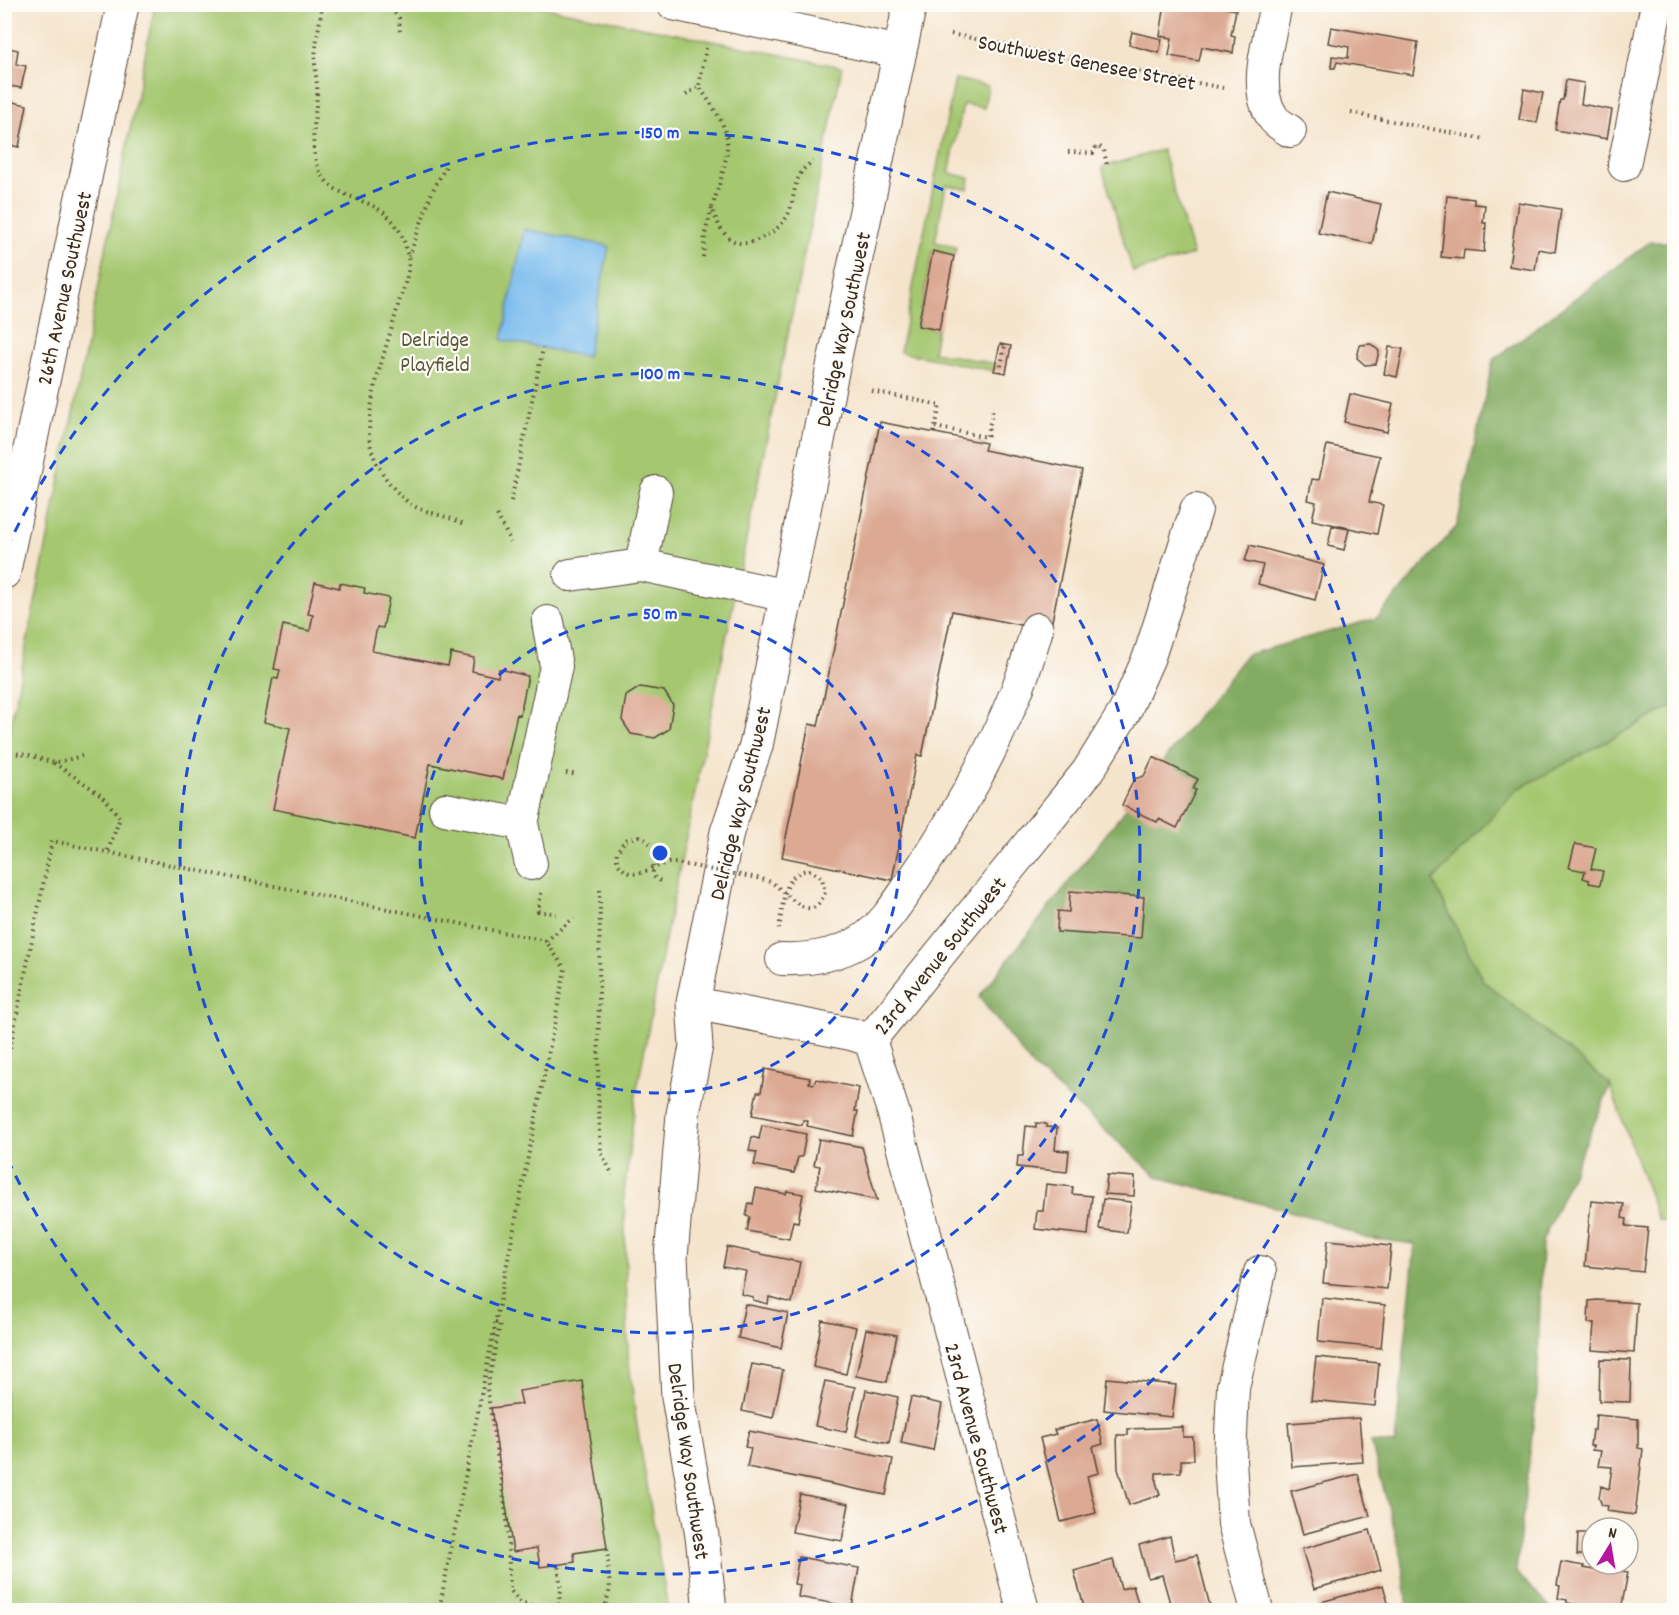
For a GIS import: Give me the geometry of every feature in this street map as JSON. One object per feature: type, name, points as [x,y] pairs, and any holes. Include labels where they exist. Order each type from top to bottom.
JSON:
[{"type":"main road","name":"Delridge Way Southwest","points":[[710,1611],[702,1536],[678,1397],[671,1257],[683,1114],[696,1046],[693,1003],[727,832],[756,746],[788,596],[834,357],[910,4]]},
{"type":"street","name":"26th Avenue Southwest","points":[[4,573],[123,4]]},
{"type":"street","points":[[673,4],[713,9],[900,52]]},
{"type":"street","points":[[1276,4],[1262,74],[1263,96],[1272,118],[1290,131]]},
{"type":"street","points":[[1624,165],[1658,4]]},
{"type":"street","points":[[641,565],[656,492]]},
{"type":"street","name":"23rd Avenue Southwest","points":[[1023,1611],[893,1111],[870,1040],[1088,771],[1119,721],[1149,657],[1196,510]]},
{"type":"street","points":[[570,575],[641,565],[788,596]]},
{"type":"street","points":[[536,876],[522,824],[556,666],[548,622]]},
{"type":"street","points":[[780,948],[815,958],[845,950],[862,940],[890,914],[943,837],[967,796],[1018,689],[1037,629]]},
{"type":"street","points":[[445,809],[522,824]]},
{"type":"street","points":[[693,1003],[851,1034],[870,1040]]},
{"type":"street","points":[[1257,1611],[1234,1524],[1230,1460],[1233,1387],[1260,1272]]},
{"type":"path","points":[[322,4],[315,62],[317,92],[313,143],[316,164],[326,181],[340,193],[382,209],[392,219],[409,259]]},
{"type":"path","points":[[387,4],[399,18],[400,35]]},
{"type":"path","name":"Southwest Genesee Street","points":[[951,33],[1223,88]]},
{"type":"path","points":[[703,257],[705,234],[725,159],[727,140],[720,120],[699,86],[706,48]]},
{"type":"path","points":[[686,95],[699,86]]},
{"type":"path","points":[[1351,113],[1483,138]]},
{"type":"path","points":[[1068,152],[1093,153],[1099,146],[1104,150],[1107,165]]},
{"type":"path","points":[[712,208],[724,234],[733,241],[745,244],[754,242],[777,229],[787,218],[801,172],[813,161]]},
{"type":"path","points":[[447,164],[432,192],[409,259],[373,398],[369,436],[375,461],[389,483],[410,505],[451,517],[464,524]]},
{"type":"path","points":[[1000,372],[1005,345]]},
{"type":"path","points":[[511,501],[543,348]]},
{"type":"path","points":[[872,391],[940,405],[934,433]]},
{"type":"path","points":[[935,427],[987,437],[993,408]]},
{"type":"path","points":[[497,515],[511,542]]},
{"type":"path","points":[[5,752],[29,755],[54,763],[103,796],[120,818],[107,853]]},
{"type":"path","points":[[54,763],[82,756]]},
{"type":"path","points":[[664,882],[653,876],[654,849],[648,841],[639,836],[625,840],[616,852],[620,866],[627,872],[641,873],[673,862],[769,881],[794,903],[802,907],[813,907],[825,892],[822,878],[810,870],[795,873],[789,880],[780,948]]},
{"type":"path","points":[[4,1078],[52,842],[546,941],[565,969],[439,1611]]},
{"type":"path","points":[[536,876],[538,911],[556,914]]},
{"type":"path","points":[[600,890],[598,920],[599,1111],[601,1153],[613,1175]]},
{"type":"path","points":[[546,941],[574,918]]},
{"type":"path","points":[[495,1323],[501,1324],[488,1389],[507,1519],[510,1590],[520,1602],[551,1611]]},
{"type":"path","points":[[604,1611],[610,1589],[607,1548]]},
{"type":"path","points":[[557,1611],[561,1590],[558,1564]]},
{"type":"green space","name":"Delridge Playfield","points":[[155,5],[532,5],[842,67],[666,935],[636,1095],[624,1194],[628,1354],[636,1420],[668,1610],[5,1610],[5,752]]},
{"type":"green space","points":[[955,79],[988,86],[984,108],[963,104],[949,173],[970,178],[968,189],[946,185],[935,242],[956,247],[954,256],[933,251],[918,325],[937,330],[933,352],[996,364],[994,371],[900,352]]},
{"type":"green space","points":[[1162,150],[1193,255],[1133,272],[1102,167]]},
{"type":"green space","points":[[1650,242],[1674,242],[1674,705],[1516,790],[1433,881],[1483,981],[1611,1085],[1542,1242],[1537,1392],[1516,1572],[1553,1610],[1408,1610],[1402,1558],[1371,1442],[1395,1444],[1415,1244],[1365,1238],[1316,1218],[1158,1177],[1032,1066],[979,997],[1246,655],[1377,618],[1457,526],[1493,360]]},
{"type":"green space","points":[[1674,705],[1674,1222],[1658,1220],[1610,1085],[1483,981],[1433,881],[1516,790]]},
{"type":"water","points":[[524,229],[609,246],[587,357],[502,340]]},
{"type":"building","points":[[1165,4],[1207,4],[1236,10],[1231,35],[1235,36],[1233,53],[1202,47],[1199,61],[1169,56],[1172,38],[1160,36]]},
{"type":"building","points":[[1331,27],[1418,42],[1413,75],[1337,62],[1335,68],[1331,68],[1332,56],[1348,58],[1349,47],[1328,43]]},
{"type":"building","points":[[1132,32],[1162,39],[1159,53],[1129,45]]},
{"type":"building","points":[[4,47],[18,50],[16,64],[26,66],[21,88],[4,85]]},
{"type":"building","points":[[1566,80],[1584,83],[1581,104],[1612,110],[1607,139],[1555,130]]},
{"type":"building","points":[[1524,89],[1543,93],[1537,123],[1519,120]]},
{"type":"building","points":[[4,100],[27,105],[19,147],[4,144]]},
{"type":"building","points":[[1327,192],[1381,204],[1372,244],[1318,233]]},
{"type":"building","points":[[1447,196],[1474,199],[1474,204],[1485,205],[1484,252],[1464,250],[1463,259],[1441,257]]},
{"type":"building","points":[[1518,202],[1561,209],[1555,252],[1538,249],[1535,270],[1509,266]]},
{"type":"building","points":[[933,251],[954,256],[939,330],[918,326]]},
{"type":"building","points":[[1000,344],[1011,346],[1006,373],[994,371]]},
{"type":"building","points":[[1371,344],[1379,351],[1376,364],[1365,365],[1357,358],[1360,345]]},
{"type":"building","points":[[1389,347],[1403,349],[1397,377],[1384,374]]},
{"type":"building","points":[[1350,394],[1393,404],[1387,432],[1344,422]]},
{"type":"building","points":[[880,422],[986,443],[984,450],[1082,470],[1050,631],[952,611],[922,756],[917,755],[892,880],[782,857],[809,724],[818,726]]},
{"type":"building","points":[[1327,445],[1380,456],[1369,502],[1383,505],[1377,534],[1312,520],[1316,502],[1308,500],[1312,479],[1319,480]]},
{"type":"building","points":[[1332,526],[1349,529],[1344,550],[1328,546]]},
{"type":"building","points":[[1250,545],[1324,565],[1315,600],[1258,584],[1263,565],[1245,561]]},
{"type":"building","points":[[315,582],[339,588],[340,583],[365,588],[364,593],[389,598],[383,628],[377,627],[372,651],[448,666],[451,653],[474,658],[472,671],[498,677],[499,669],[528,676],[503,779],[430,764],[415,838],[273,809],[290,728],[264,722],[273,678],[278,679],[280,670],[274,669],[283,625],[310,631],[313,615],[308,614]]},
{"type":"building","points":[[640,687],[664,691],[673,705],[669,729],[655,738],[631,734],[622,720],[626,696]]},
{"type":"building","points":[[1153,757],[1198,779],[1193,789],[1196,790],[1177,828],[1159,819],[1157,822],[1122,805],[1134,779],[1144,776]]},
{"type":"building","points":[[1575,844],[1596,848],[1591,869],[1603,871],[1600,885],[1589,883],[1589,880],[1583,878],[1585,871],[1569,868]]},
{"type":"building","points":[[1070,891],[1144,897],[1141,938],[1057,932],[1058,911],[1069,912]]},
{"type":"building","points":[[765,1069],[810,1078],[809,1083],[814,1084],[816,1079],[859,1088],[855,1111],[858,1111],[853,1136],[807,1126],[808,1121],[803,1120],[802,1125],[752,1115],[757,1092],[761,1092]]},
{"type":"building","points":[[1036,1123],[1057,1128],[1055,1150],[1069,1151],[1067,1172],[1017,1167],[1018,1156],[1023,1156],[1026,1126],[1036,1127]]},
{"type":"building","points":[[762,1125],[806,1134],[802,1157],[798,1157],[794,1173],[754,1165],[757,1152],[749,1151],[752,1137],[759,1139]]},
{"type":"building","points":[[819,1139],[862,1147],[877,1200],[816,1188],[820,1166],[814,1165]]},
{"type":"building","points":[[1107,1175],[1135,1177],[1134,1196],[1105,1194]]},
{"type":"building","points":[[1046,1184],[1073,1187],[1072,1194],[1092,1196],[1088,1235],[1035,1229],[1037,1211],[1043,1211]]},
{"type":"building","points":[[756,1188],[786,1194],[787,1191],[803,1194],[798,1222],[793,1221],[789,1239],[747,1231],[750,1217],[746,1216],[749,1203],[753,1204]]},
{"type":"building","points":[[1103,1199],[1131,1202],[1127,1233],[1099,1229]]},
{"type":"building","points":[[1591,1201],[1624,1204],[1622,1218],[1627,1219],[1626,1226],[1648,1228],[1643,1272],[1585,1266]]},
{"type":"building","points":[[1328,1240],[1391,1246],[1387,1289],[1323,1283]]},
{"type":"building","points":[[727,1247],[800,1262],[792,1303],[769,1297],[768,1304],[741,1294],[746,1271],[723,1267]]},
{"type":"building","points":[[1322,1298],[1385,1305],[1381,1348],[1318,1342]]},
{"type":"building","points":[[1589,1301],[1637,1303],[1634,1353],[1592,1350],[1594,1323],[1588,1323]]},
{"type":"building","points":[[745,1304],[788,1313],[781,1348],[738,1338]]},
{"type":"building","points":[[822,1320],[856,1327],[846,1374],[813,1367]]},
{"type":"building","points":[[866,1329],[897,1335],[887,1382],[856,1376]]},
{"type":"building","points":[[1316,1357],[1379,1363],[1375,1406],[1311,1400]]},
{"type":"building","points":[[1600,1359],[1631,1360],[1630,1402],[1599,1401]]},
{"type":"building","points":[[752,1364],[783,1370],[773,1418],[742,1411]]},
{"type":"building","points":[[1107,1378],[1176,1385],[1172,1417],[1104,1410]]},
{"type":"building","points":[[582,1381],[607,1548],[574,1553],[575,1562],[540,1567],[537,1548],[513,1552],[491,1408],[522,1404],[519,1391]]},
{"type":"building","points":[[825,1381],[855,1387],[846,1432],[815,1426]]},
{"type":"building","points":[[866,1390],[898,1397],[889,1443],[856,1436]]},
{"type":"building","points":[[911,1397],[942,1404],[933,1450],[901,1443]]},
{"type":"building","points":[[1596,1415],[1638,1419],[1638,1448],[1643,1449],[1635,1515],[1607,1511],[1608,1506],[1602,1505],[1599,1498],[1601,1486],[1609,1489],[1612,1467],[1598,1466],[1601,1451],[1592,1450],[1593,1446],[1590,1446],[1592,1430],[1595,1430]]},
{"type":"building","points":[[1359,1418],[1363,1462],[1292,1467],[1288,1423]]},
{"type":"building","points":[[1097,1419],[1103,1444],[1093,1447],[1099,1473],[1087,1476],[1096,1513],[1061,1522],[1040,1438],[1056,1434],[1054,1430]]},
{"type":"building","points":[[1183,1427],[1183,1437],[1193,1437],[1194,1460],[1181,1460],[1181,1472],[1156,1473],[1160,1495],[1129,1505],[1118,1469],[1117,1435],[1128,1435],[1128,1429]]},
{"type":"building","points":[[749,1431],[893,1459],[886,1495],[747,1467],[751,1448],[745,1447]]},
{"type":"building","points":[[1358,1474],[1370,1516],[1303,1534],[1291,1491]]},
{"type":"building","points":[[800,1494],[849,1504],[842,1541],[792,1532]]},
{"type":"building","points":[[1370,1530],[1381,1570],[1314,1589],[1302,1549]]},
{"type":"building","points":[[1578,1533],[1580,1533],[1580,1555],[1577,1555]]},
{"type":"building","points":[[1170,1536],[1175,1560],[1197,1555],[1211,1610],[1172,1610],[1162,1575],[1148,1578],[1139,1545]]},
{"type":"building","points":[[799,1557],[859,1568],[852,1607],[798,1597],[800,1585],[794,1584]]},
{"type":"building","points":[[1113,1560],[1121,1589],[1133,1586],[1140,1610],[1085,1610],[1074,1571]]},
{"type":"building","points":[[1561,1562],[1580,1565],[1580,1576],[1627,1576],[1621,1610],[1580,1610],[1581,1605],[1567,1603],[1567,1600],[1558,1598],[1560,1586],[1557,1585]]},
{"type":"building","points":[[1383,1585],[1390,1610],[1319,1610],[1317,1603]]}]
